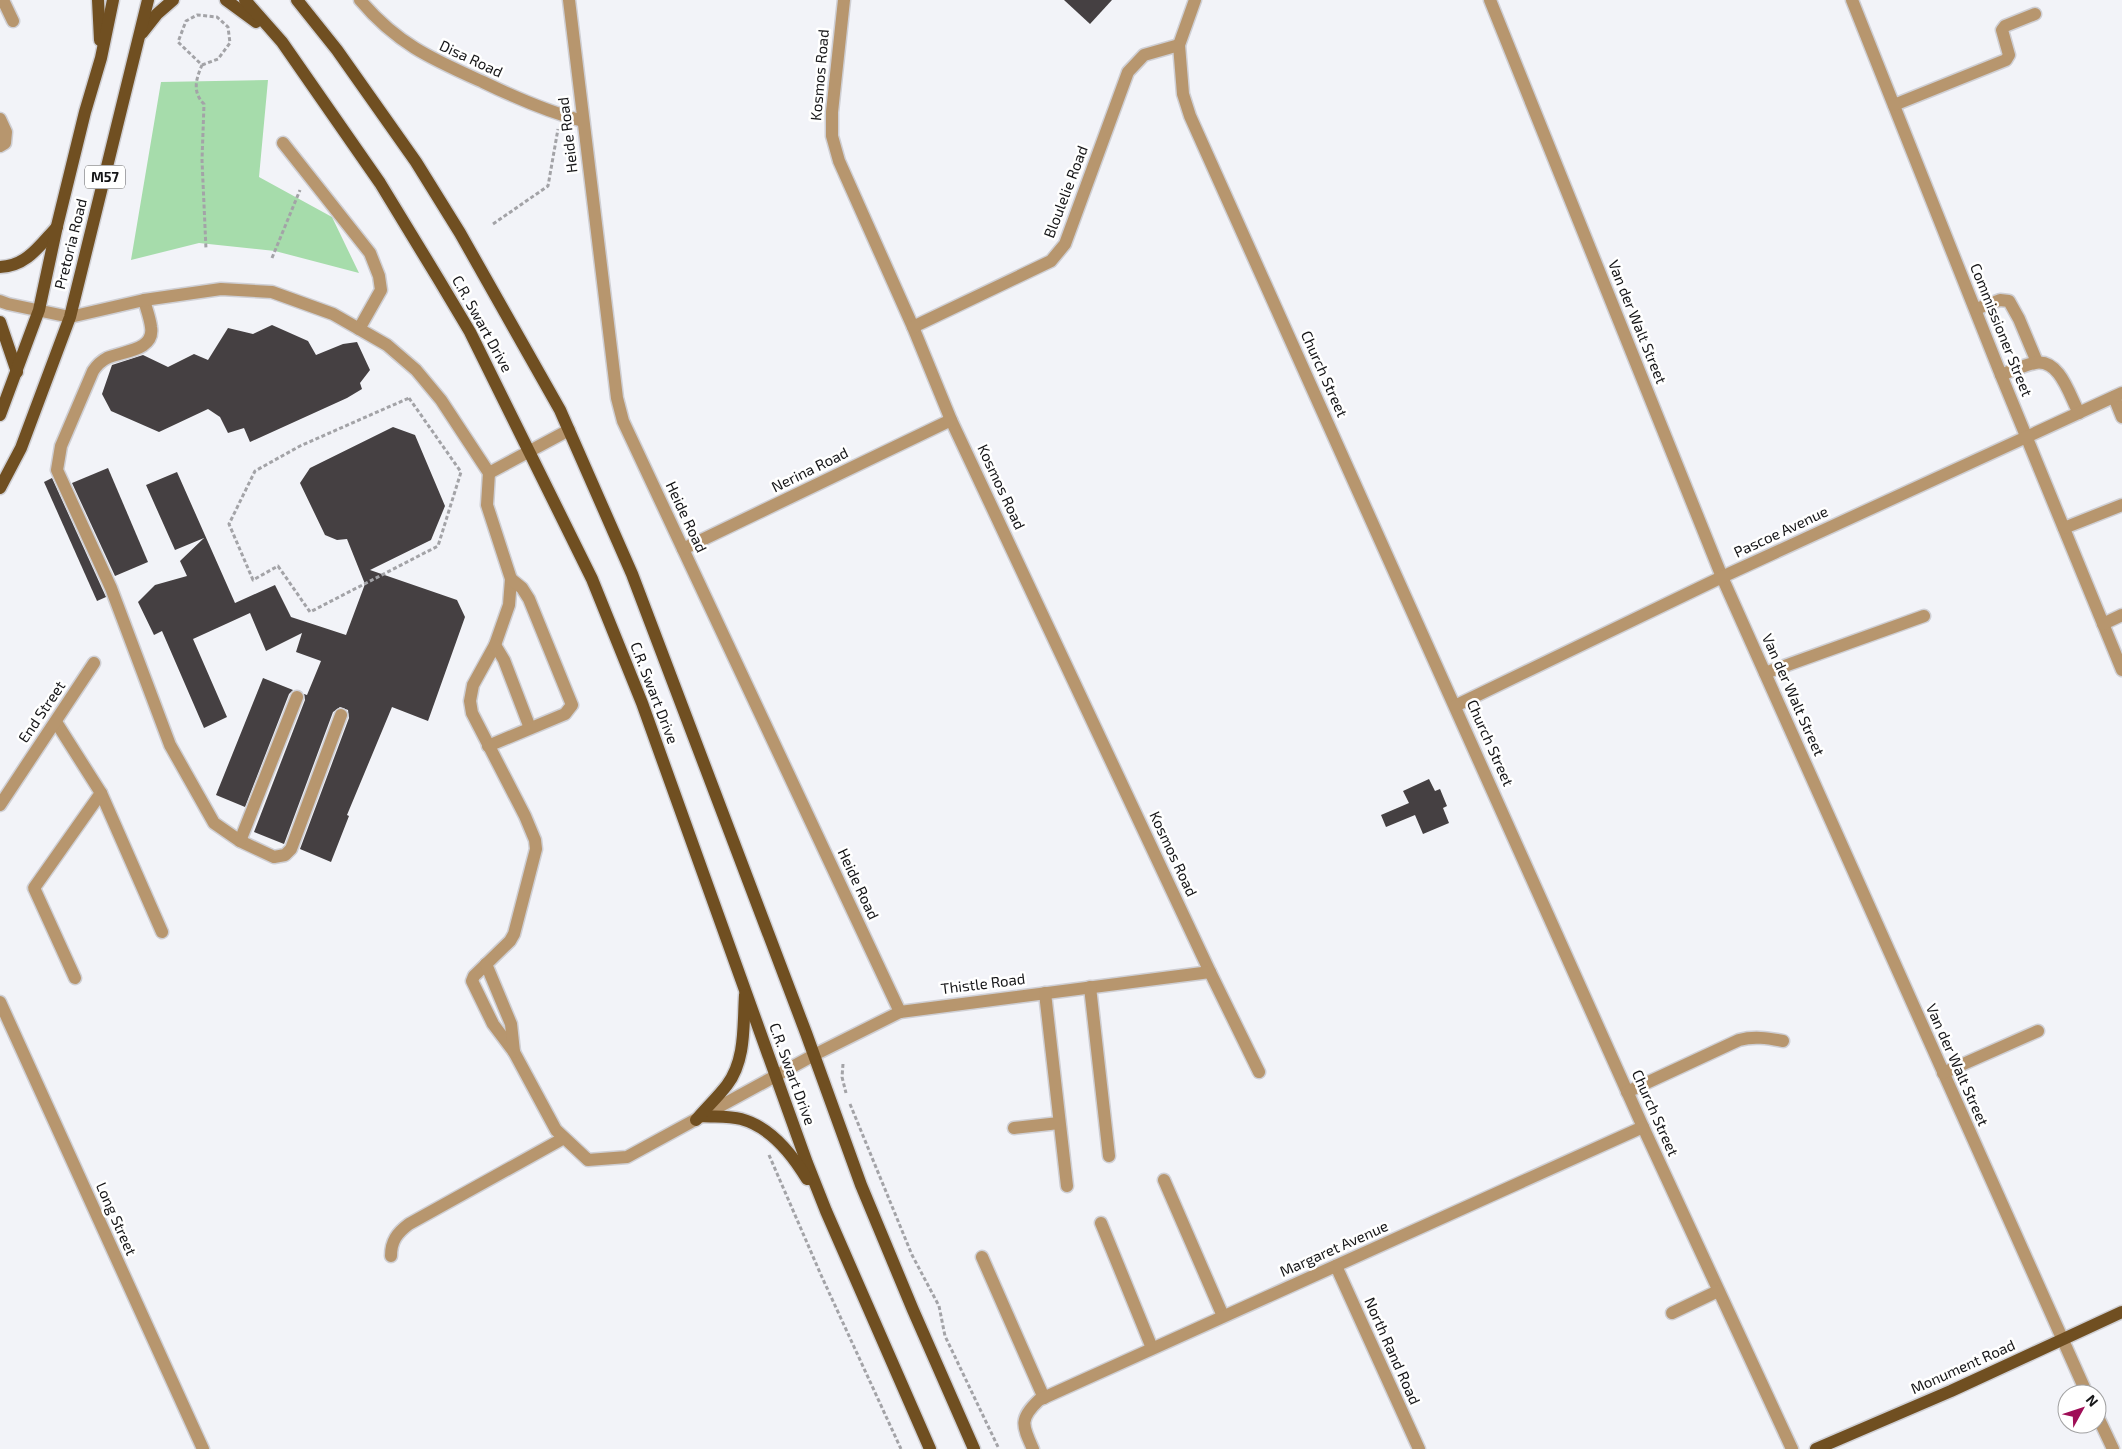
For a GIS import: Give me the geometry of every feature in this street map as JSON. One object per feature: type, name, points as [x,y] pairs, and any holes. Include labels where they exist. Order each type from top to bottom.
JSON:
[{"type":"main road","points":[[98,0],[101,58]]},
{"type":"main road","name":"Pretoria Road","points":[[0,415],[5,392],[17,372],[39,310],[85,112],[101,58],[113,0]]},
{"type":"main road","name":"Pretoria Road","points":[[0,488],[21,448],[70,317],[148,0]]},
{"type":"main road","points":[[139,37],[157,14],[173,0]]},
{"type":"main road","points":[[226,0],[282,42]]},
{"type":"main road","name":"C.R. Swart Drive","points":[[245,0],[282,42],[380,183],[439,280],[470,332],[592,579],[642,703],[826,1211],[930,1449]]},
{"type":"main road","name":"C.R. Swart Drive","points":[[297,0],[336,50],[416,162],[460,233],[560,410],[632,574],[814,1055],[861,1185],[974,1449]]},
{"type":"main road","points":[[0,267],[12,266],[22,262],[58,226]]},
{"type":"main road","points":[[0,322],[17,372]]},
{"type":"main road","points":[[699,1118],[727,1085],[739,1062],[742,1047],[745,990]]},
{"type":"main road","points":[[699,1118],[741,1119],[778,1140],[795,1160],[826,1211]]},
{"type":"main road","name":"Monument Road","points":[[1816,1449],[1951,1391],[2122,1312]]},
{"type":"street","points":[[3,0],[13,21]]},
{"type":"street","name":"Disa Road","points":[[360,0],[379,22],[429,58],[526,103],[583,121]]},
{"type":"street","name":"Heide Road","points":[[569,0],[617,398],[623,421],[900,1012]]},
{"type":"street","name":"Kosmos Road","points":[[844,0],[832,112],[832,136],[839,161],[913,327],[951,420],[1210,972],[1259,1072]]},
{"type":"street","points":[[1179,45],[1195,0]]},
{"type":"street","name":"Van der Walt Street","points":[[1490,0],[1722,577],[2083,1384]]},
{"type":"street","name":"Commissioner Street","points":[[1852,0],[2122,670]]},
{"type":"street","points":[[1894,105],[2006,60],[2010,55],[2002,30],[2004,26],[2035,14]]},
{"type":"street","name":"Bloulelie Road","points":[[913,327],[1051,261],[1060,252],[1065,244],[1128,72],[1144,55],[1179,45]]},
{"type":"street","name":"Church Street","points":[[1179,45],[1183,94],[1190,116],[1627,1092],[1792,1449]]},
{"type":"street","points":[[0,119],[6,136],[5,143],[0,146]]},
{"type":"street","points":[[283,143],[370,254],[379,276],[380,290],[359,329]]},
{"type":"street","points":[[0,301],[70,317],[144,300],[222,289],[272,292],[333,314],[386,345],[416,370],[442,400],[490,473],[488,511],[511,579],[510,605],[495,645],[473,685],[470,701],[472,714],[525,816],[535,840],[536,849],[514,934],[510,941],[472,978],[473,984],[493,1024],[514,1052]]},
{"type":"street","points":[[144,300],[152,328],[148,340],[140,348],[108,357],[98,363],[61,446],[57,470],[111,588],[170,746],[214,823],[240,841],[274,857],[285,855],[291,849],[341,715]]},
{"type":"street","points":[[1976,309],[2000,300],[2009,301],[2019,319],[2037,362]]},
{"type":"street","points":[[2002,375],[2037,362],[2050,365],[2054,368],[2079,414]]},
{"type":"street","points":[[2118,395],[2122,417]]},
{"type":"street","name":"Pascoe Avenue","points":[[1455,706],[1722,577],[2118,395]]},
{"type":"street","name":"Nerina Road","points":[[682,549],[951,420]]},
{"type":"street","points":[[490,473],[569,430]]},
{"type":"street","points":[[2064,528],[2122,505]]},
{"type":"street","points":[[488,746],[565,714],[572,705],[529,599],[522,588],[511,579]]},
{"type":"street","points":[[1765,673],[1924,616]]},
{"type":"street","points":[[2103,624],[2122,616]]},
{"type":"street","points":[[495,645],[504,660],[530,728]]},
{"type":"street","name":"End Street","points":[[0,804],[94,663]]},
{"type":"street","points":[[240,841],[297,697]]},
{"type":"street","points":[[56,722],[101,793],[162,932]]},
{"type":"street","points":[[75,978],[34,888],[101,793]]},
{"type":"street","points":[[486,964],[511,1024],[514,1052]]},
{"type":"street","name":"Thistle Road","points":[[514,1052],[556,1130],[564,1138],[588,1160],[627,1157],[814,1055],[900,1012],[1210,972]]},
{"type":"street","points":[[1090,987],[1109,1156]]},
{"type":"street","points":[[1045,993],[1066,1186]]},
{"type":"street","name":"Long Street","points":[[0,1002],[203,1449]]},
{"type":"street","points":[[1943,1073],[2038,1031]]},
{"type":"street","points":[[1627,1092],[1739,1040],[1762,1037],[1782,1041]]},
{"type":"street","points":[[1014,1128],[1059,1123]]},
{"type":"street","name":"Margaret Avenue","points":[[1041,1399],[1643,1127]]},
{"type":"street","points":[[391,1256],[391,1245],[398,1233],[409,1224],[564,1138]]},
{"type":"street","points":[[1164,1180],[1224,1316]]},
{"type":"street","points":[[1102,1223],[1152,1348]]},
{"type":"street","points":[[982,1257],[1041,1399],[1028,1410],[1023,1425],[1033,1449]]},
{"type":"street","name":"North Rand Road","points":[[1336,1266],[1418,1449]]},
{"type":"street","points":[[1672,1313],[1718,1291]]},
{"type":"street","points":[[2106,1434],[2113,1449]]},
{"type":"path","points":[[202,65],[178,42],[186,22],[197,15],[217,17],[228,28],[230,43],[218,59],[202,65],[195,82],[198,98],[204,104],[202,160],[206,249]]},
{"type":"path","points":[[493,224],[548,186],[560,115]]},
{"type":"path","points":[[272,258],[300,190]]},
{"type":"path","points":[[409,398],[446,450],[460,472],[438,546],[310,612],[278,566],[252,580],[229,524],[255,471],[300,446],[409,398]]},
{"type":"path","points":[[843,1064],[842,1077],[848,1098],[912,1255],[939,1306],[945,1336],[999,1449]]},
{"type":"path","points":[[765,1150],[769,1154],[821,1275],[901,1449]]},
{"type":"green space","points":[[268,80],[259,177],[332,217],[359,273],[275,251],[199,243],[131,260],[161,82]]},
{"type":"building","points":[[1064,0],[1112,0],[1090,24]]},
{"type":"building","points":[[272,325],[308,341],[316,355],[343,344],[357,342],[370,370],[360,383],[362,389],[347,398],[250,442],[244,428],[228,433],[220,417],[208,409],[159,432],[111,411],[102,394],[112,365],[143,355],[168,367],[194,354],[208,360],[228,328],[253,334]]},
{"type":"building","points":[[393,427],[415,435],[445,506],[431,540],[370,570],[457,600],[465,617],[428,721],[392,707],[347,815],[349,816],[331,862],[300,849],[349,718],[348,710],[340,707],[333,712],[284,844],[254,832],[305,700],[304,694],[307,695],[321,661],[296,652],[302,633],[266,651],[250,613],[193,639],[227,717],[204,728],[162,631],[154,635],[138,602],[155,585],[187,576],[180,561],[204,538],[175,550],[146,485],[177,472],[235,603],[275,585],[291,617],[346,635],[365,584],[347,539],[337,540],[325,535],[300,483],[310,468]]},
{"type":"building","points":[[108,468],[148,562],[115,576],[72,483]]},
{"type":"building","points":[[52,478],[106,597],[97,601],[44,482]]},
{"type":"building","points":[[263,678],[293,690],[289,694],[245,807],[216,795]]},
{"type":"building","points":[[1429,779],[1435,791],[1440,789],[1447,806],[1443,808],[1449,823],[1423,834],[1415,815],[1386,827],[1381,815],[1409,803],[1403,791]]}]
